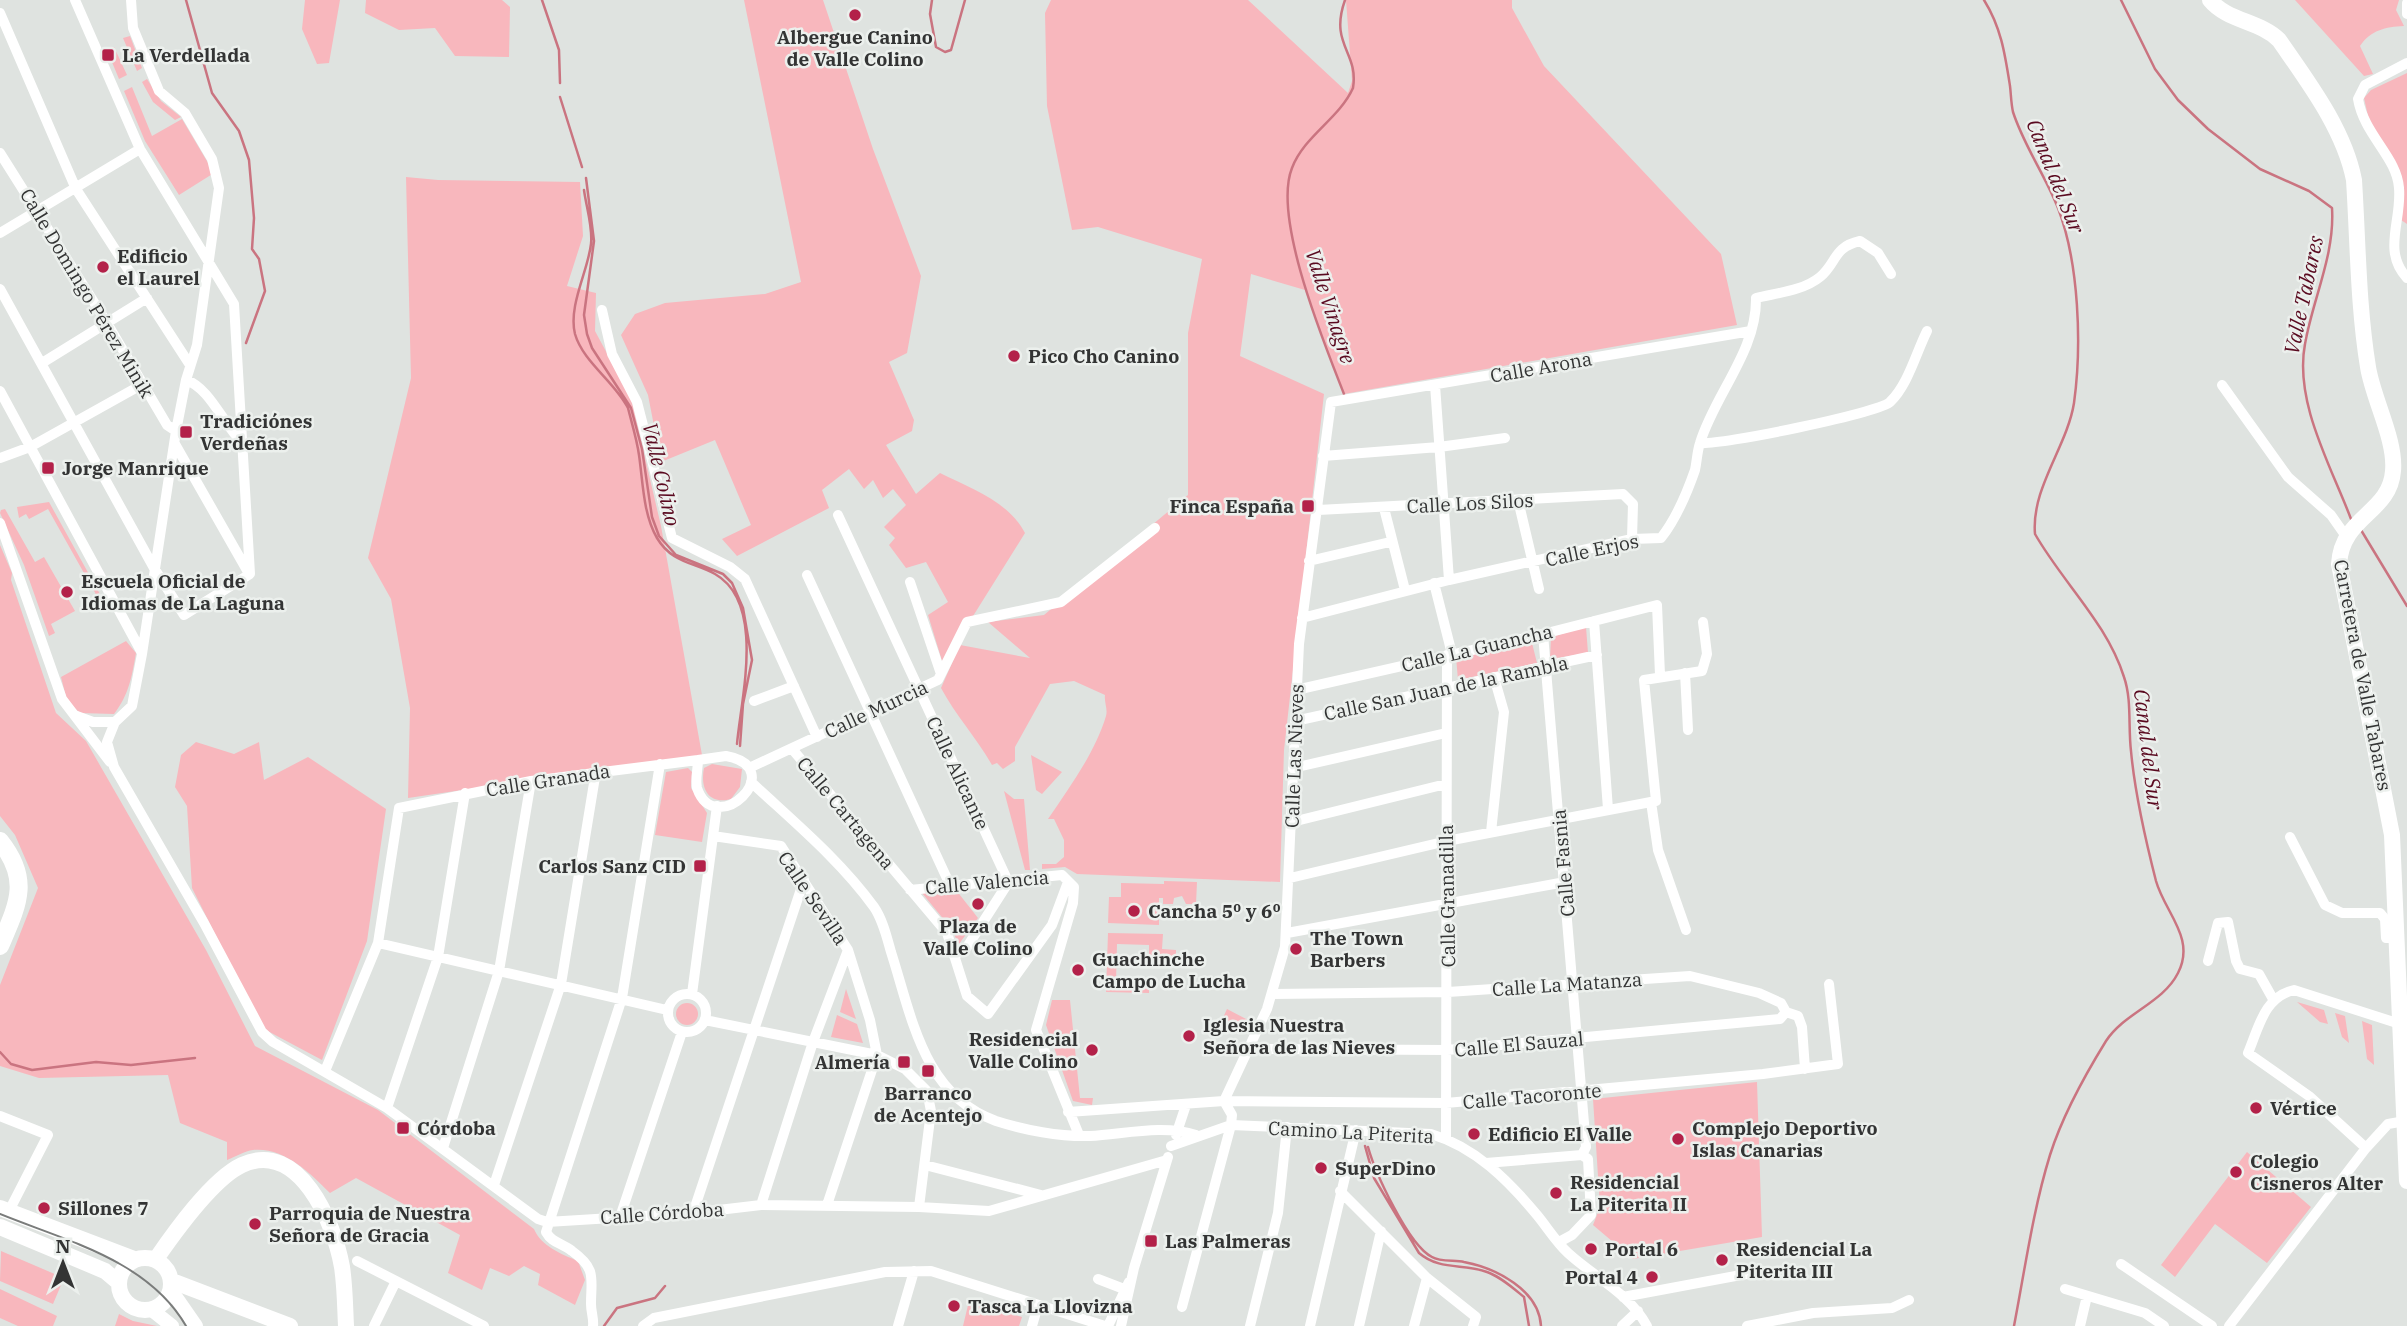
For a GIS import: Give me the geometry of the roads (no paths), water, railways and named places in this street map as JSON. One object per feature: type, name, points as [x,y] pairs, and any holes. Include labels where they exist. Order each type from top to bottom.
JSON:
[{"type":"main road","name":"Carretera de Valle Tabares","points":[[2210,0],[2218,9],[2265,29],[2279,40],[2340,137],[2350,158],[2368,369],[2393,458],[2393,472],[2386,494],[2345,535],[2339,564],[2388,806],[2403,1021],[2407,1181]]},
{"type":"main road","points":[[0,841],[16,864],[19,879],[17,905],[1,943]]},
{"type":"main road","points":[[156,1259],[187,1213],[239,1166],[261,1159],[279,1161],[292,1168],[306,1184],[334,1237],[342,1266],[346,1326]]},
{"type":"main road","points":[[0,1227],[105,1271],[118,1282],[125,1302],[133,1308],[152,1310],[167,1299],[171,1286],[169,1272],[156,1259],[134,1259],[4,1209]]},
{"type":"main road","points":[[118,1282],[125,1266],[134,1259]]},
{"type":"main road","points":[[171,1286],[290,1326]]},
{"type":"street","points":[[114,767],[107,742],[115,722],[132,706],[176,430],[186,380],[197,345],[219,188],[212,159],[185,113],[159,91],[132,28],[131,0]]},
{"type":"street","points":[[80,2],[140,149],[234,304],[250,574]]},
{"type":"street","points":[[2407,3],[2407,14]]},
{"type":"street","points":[[0,13],[76,189],[190,365]]},
{"type":"street","points":[[2407,63],[2365,85],[2358,99],[2365,126],[2385,153],[2399,184],[2393,252],[2396,264],[2407,278]]},
{"type":"street","points":[[0,233],[140,149]]},
{"type":"street","name":"Calle Domingo Pérez Minik","points":[[0,153],[107,323],[167,425],[176,430]]},
{"type":"street","name":"Calle Erjos","points":[[1302,618],[1434,583],[1632,540],[1661,538],[1670,526],[1695,468],[1700,443],[1746,349],[1756,316],[1756,298],[1800,288],[1821,277],[1836,253],[1850,243],[1860,242],[1871,246],[1891,274]]},
{"type":"street","points":[[0,289],[154,568],[184,615],[250,574]]},
{"type":"street","points":[[42,363],[147,298]]},
{"type":"street","name":"Calle Cartagena","points":[[602,310],[612,354],[637,402],[672,538],[730,567],[744,579],[817,737]]},
{"type":"street","name":"Calle Arona","points":[[1331,402],[1751,331]]},
{"type":"street","points":[[1700,443],[1707,444],[1827,421],[1887,405],[1899,391],[1927,331]]},
{"type":"street","points":[[186,380],[197,384],[228,429],[242,442]]},
{"type":"street","points":[[0,458],[30,447],[143,384]]},
{"type":"street","points":[[1435,385],[1449,580]]},
{"type":"street","points":[[2222,385],[2275,461],[2330,515],[2345,535]]},
{"type":"street","points":[[0,391],[142,654]]},
{"type":"street","name":"Calle Las Nieves","points":[[1224,1101],[1272,994],[1287,933],[1296,690],[1302,618],[1331,402]]},
{"type":"street","points":[[1323,456],[1439,447],[1505,438]]},
{"type":"street","points":[[175,444],[250,574]]},
{"type":"street","points":[[170,468],[191,472]]},
{"type":"street","name":"Calle Los Silos","points":[[1318,510],[1623,494],[1633,504],[1632,540]]},
{"type":"street","points":[[1518,500],[1539,589]]},
{"type":"street","points":[[1384,508],[1390,542],[1405,590]]},
{"type":"street","name":"Calle Alicante","points":[[838,515],[1007,878]]},
{"type":"street","points":[[0,523],[62,699],[114,767],[204,923],[262,1032],[387,1108],[538,1219],[547,1222]]},
{"type":"street","name":"Calle Murcia","points":[[749,768],[793,750],[938,680],[967,622],[1061,602],[1155,528]]},
{"type":"street","points":[[1309,561],[1390,542]]},
{"type":"street","points":[[807,575],[950,885]]},
{"type":"street","points":[[910,582],[941,674]]},
{"type":"street","name":"Calle Granadilla","points":[[1434,583],[1449,654],[1445,688],[1448,992],[1446,1138]]},
{"type":"street","name":"Calle La Guancha","points":[[1296,690],[1543,634],[1657,605],[1660,675]]},
{"type":"street","points":[[126,622],[147,618]]},
{"type":"street","points":[[1594,621],[1608,809]]},
{"type":"street","points":[[1686,930],[1658,850],[1644,680],[1660,675],[1702,671],[1707,654],[1703,622]]},
{"type":"street","name":"Calle Fasnia","points":[[1543,634],[1582,1092],[1586,1147],[1582,1154],[1588,1159],[1591,1215],[1578,1230],[1559,1242]]},
{"type":"street","name":"Calle San Juan de la Rambla","points":[[1295,721],[1597,655]]},
{"type":"street","points":[[1685,673],[1688,730]]},
{"type":"street","points":[[1491,832],[1504,712],[1494,677]]},
{"type":"street","points":[[754,701],[794,686]]},
{"type":"street","points":[[73,714],[93,722],[115,722]]},
{"type":"street","points":[[1293,768],[1446,733]]},
{"type":"street","name":"Calle Cartagena","points":[[793,750],[947,933],[967,996],[988,1014],[1052,925],[1068,881]]},
{"type":"street","points":[[726,756],[740,759],[749,768],[751,782],[743,799],[730,806],[717,806],[708,802],[697,788],[698,760],[726,756]]},
{"type":"street","name":"Calle Granada","points":[[378,943],[399,808],[531,781],[698,760]]},
{"type":"street","points":[[593,1326],[591,1303],[594,1279],[589,1268],[573,1251],[550,1240],[546,1232],[547,1222],[622,998],[660,764]]},
{"type":"street","points":[[494,1185],[561,984],[596,771]]},
{"type":"street","points":[[443,1148],[499,971],[531,781]]},
{"type":"street","points":[[751,782],[827,853],[876,909],[923,1052],[940,1083],[965,1107],[996,1121],[1055,1133],[1079,1135],[1178,1129],[1196,1136]]},
{"type":"street","points":[[1292,822],[1446,785]]},
{"type":"street","points":[[387,1108],[438,957],[465,793]]},
{"type":"street","points":[[1290,878],[1447,841],[1653,802]]},
{"type":"street","points":[[692,994],[717,806]]},
{"type":"street","name":"Calle Sevilla","points":[[713,836],[781,846],[848,950],[877,1055]]},
{"type":"street","points":[[2290,837],[2325,905],[2342,912],[2380,913],[2385,919],[2386,938],[2397,938]]},
{"type":"street","name":"Calle Valencia","points":[[910,890],[1007,878],[1062,875],[1074,887],[1073,903],[1036,1030],[1079,1135]]},
{"type":"street","points":[[954,956],[967,947],[1008,883],[1007,878]]},
{"type":"street","points":[[693,1213],[804,880]]},
{"type":"street","points":[[1287,933],[1565,881]]},
{"type":"street","points":[[2208,961],[2218,923],[2228,922],[2236,961],[2241,969],[2259,974],[2273,999]]},
{"type":"street","points":[[325,1072],[378,943],[667,1010]]},
{"type":"street","points":[[761,1205],[813,1042],[848,950]]},
{"type":"street","name":"Calle La Matanza","points":[[1272,994],[1448,992],[1690,976],[1759,993],[1781,1003],[1786,1012],[1798,1016],[1802,1027],[1805,1069]]},
{"type":"street","name":"Calle Tacoronte","points":[[1068,1112],[1224,1101],[1446,1103],[1582,1092],[1838,1064],[1829,984]]},
{"type":"street","points":[[2366,1148],[2309,1096],[2248,1053],[2273,999],[2294,990],[2403,1021]]},
{"type":"street","points":[[692,994],[705,1006],[705,1020],[699,1028],[682,1032],[669,1022],[667,1010],[676,996],[692,994]]},
{"type":"street","name":"Calle El Sauzal","points":[[1248,1049],[1447,1050],[1578,1040],[1780,1019],[1786,1012]]},
{"type":"street","points":[[705,1020],[877,1055],[905,1069],[927,1091],[931,1111],[919,1207]]},
{"type":"street","points":[[620,1217],[682,1032]]},
{"type":"street","points":[[827,1205],[877,1055]]},
{"type":"street","points":[[1182,1307],[1231,1125],[1232,1115],[1224,1101]]},
{"type":"street","points":[[1112,1326],[1133,1272],[1186,1105]]},
{"type":"street","points":[[1055,1133],[1064,1128],[1068,1112]]},
{"type":"street","points":[[0,1116],[48,1135],[4,1209]]},
{"type":"street","points":[[2229,1326],[2366,1148],[2388,1124],[2405,1121]]},
{"type":"street","name":"Camino La Piterita","points":[[1172,1144],[1231,1125],[1431,1134],[1446,1138],[1486,1163],[1515,1188],[1559,1242],[1638,1311],[1647,1326]]},
{"type":"street","points":[[1250,1326],[1278,1213],[1287,1127]]},
{"type":"street","points":[[1310,1326],[1356,1130]]},
{"type":"street","points":[[1150,1131],[1170,1136],[1172,1144]]},
{"type":"street","points":[[1486,1163],[1582,1154]]},
{"type":"street","name":"Calle Córdoba","points":[[547,1222],[693,1213],[761,1205],[919,1207],[989,1211],[1167,1160]]},
{"type":"street","points":[[925,1165],[1044,1195]]},
{"type":"street","points":[[1340,1191],[1427,1278],[1476,1317],[1473,1326]]},
{"type":"street","points":[[1359,1326],[1381,1231]]},
{"type":"street","points":[[356,1261],[484,1326]]},
{"type":"street","points":[[2121,1264],[2212,1326]]},
{"type":"street","points":[[898,1326],[914,1271]]},
{"type":"street","points":[[643,1326],[654,1318],[885,1272],[931,1271],[1038,1306],[1112,1326]]},
{"type":"street","points":[[1623,1297],[1762,1271]]},
{"type":"street","points":[[1112,1326],[1124,1289],[1133,1272]]},
{"type":"street","points":[[1414,1326],[1427,1278]]},
{"type":"street","points":[[1098,1279],[1124,1289]]},
{"type":"street","points":[[374,1326],[396,1281]]},
{"type":"street","points":[[171,1286],[196,1326]]},
{"type":"street","points":[[2065,1289],[2145,1313],[2164,1326]]},
{"type":"street","points":[[2080,1326],[2087,1296]]},
{"type":"street","points":[[1747,1326],[1824,1313],[1892,1308],[1909,1300]]},
{"type":"street","points":[[1032,1326],[1038,1306]]},
{"type":"street","points":[[152,1310],[172,1326]]},
{"type":"street","points":[[1622,1326],[1638,1311]]},
{"type":"street","points":[[1818,1326],[1824,1313]]},
{"type":"street","points":[[454,1326],[460,1314]]},
{"type":"waterway","points":[[186,0],[212,93],[239,131],[249,160],[254,218],[252,249],[259,259],[265,291],[246,343]]},
{"type":"waterway","name":"Valle Colino","points":[[542,0],[559,50],[560,83]]},
{"type":"waterway","points":[[932,0],[930,14],[936,47],[945,52],[951,50],[965,0]]},
{"type":"waterway","name":"Valle Vinagre","points":[[1344,394],[1303,281],[1289,218],[1288,190],[1297,157],[1339,109],[1353,88],[1352,65],[1340,28],[1345,0]]},
{"type":"waterway","name":"Canal del Sur","points":[[1984,0],[2002,41],[2013,112],[2053,196],[2065,230],[2077,304],[2078,356],[2074,403],[2064,436],[2038,500],[2035,534],[2096,621],[2124,677],[2128,695],[2133,767],[2144,833],[2160,893],[2177,926],[2183,948],[2183,960],[2171,983],[2114,1031],[2067,1111],[2050,1155],[2039,1197],[2014,1326]]},
{"type":"waterway","name":"Valle Tabares","points":[[2121,0],[2155,69],[2178,100],[2208,129],[2260,169],[2309,191],[2332,208],[2330,243],[2305,344],[2303,366],[2309,411],[2351,519]]},
{"type":"waterway","name":"Valle Colino","points":[[560,97],[582,167]]},
{"type":"waterway","name":"Valle Colino","points":[[586,178],[594,241],[584,315],[587,334],[592,348],[631,408],[642,449],[652,517],[659,536],[676,555],[723,574],[732,583],[743,608],[752,660],[743,704],[740,746]]},
{"type":"waterway","points":[[584,190],[591,244],[576,300],[575,334],[585,354],[628,408],[638,449],[646,508],[657,538],[676,557],[715,574],[731,588],[741,606],[747,653],[737,744]]},
{"type":"waterway","name":"Valle Tabares","points":[[2361,530],[2407,606]]},
{"type":"waterway","points":[[0,1052],[11,1064],[32,1070],[96,1062],[131,1065],[195,1058]]},
{"type":"waterway","name":"Valle Colino","points":[[1365,1146],[1374,1178],[1419,1253],[1444,1265],[1478,1269],[1502,1280],[1524,1297],[1529,1326]]},
{"type":"waterway","name":"Valle Colino","points":[[1368,1147],[1403,1224],[1423,1250],[1435,1259],[1464,1262],[1502,1275],[1533,1302],[1541,1326]]},
{"type":"waterway","points":[[604,1326],[617,1308],[655,1298],[665,1286]]},
{"type":"tram line","points":[[0,1214],[104,1255],[128,1269],[150,1284],[170,1303],[186,1326]]},
{"type":"place","name":"Albergue Canino de Valle Colino","points":[[855,15]]},
{"type":"place","name":"La Verdellada","points":[[108,55]]},
{"type":"place","name":"Edificio el Laurel","points":[[103,267]]},
{"type":"place","name":"Pico Cho Canino","points":[[1014,356]]},
{"type":"place","name":"Tradiciónes Verdeñas","points":[[186,432]]},
{"type":"place","name":"Jorge Manrique","points":[[48,468]]},
{"type":"place","name":"Finca España","points":[[1308,506]]},
{"type":"place","name":"Escuela Oficial de Idiomas de La Laguna","points":[[67,592]]},
{"type":"place","name":"Carlos Sanz CID","points":[[700,866]]},
{"type":"place","name":"Plaza de Valle Colino","points":[[978,904]]},
{"type":"place","name":"Cancha 5º y 6º","points":[[1134,911]]},
{"type":"place","name":"The Town Barbers","points":[[1296,949]]},
{"type":"place","name":"Guachinche Campo de Lucha","points":[[1078,970]]},
{"type":"place","name":"Iglesia Nuestra Señora de las Nieves","points":[[1189,1036]]},
{"type":"place","name":"Residencial Valle Colino","points":[[1092,1050]]},
{"type":"place","name":"Almería","points":[[904,1062]]},
{"type":"place","name":"Barranco de Acentejo","points":[[928,1071]]},
{"type":"place","name":"Vértice","points":[[2256,1108]]},
{"type":"place","name":"Córdoba","points":[[403,1128]]},
{"type":"place","name":"Edificio El Valle","points":[[1474,1134]]},
{"type":"place","name":"Complejo Deportivo Islas Canarias","points":[[1678,1139]]},
{"type":"place","name":"SuperDino","points":[[1321,1168]]},
{"type":"place","name":"Colegio Cisneros Alter","points":[[2236,1172]]},
{"type":"place","name":"Residencial La Piterita II","points":[[1556,1193]]},
{"type":"place","name":"Sillones 7","points":[[44,1208]]},
{"type":"place","name":"Parroquia de Nuestra Señora de Gracia","points":[[255,1224]]},
{"type":"place","name":"Las Palmeras","points":[[1151,1241]]},
{"type":"place","name":"Portal 6","points":[[1591,1249]]},
{"type":"place","name":"Residencial La Piterita III","points":[[1722,1260]]},
{"type":"place","name":"Portal 4","points":[[1652,1277]]},
{"type":"place","name":"Tasca La Llovizna","points":[[954,1306]]}]
